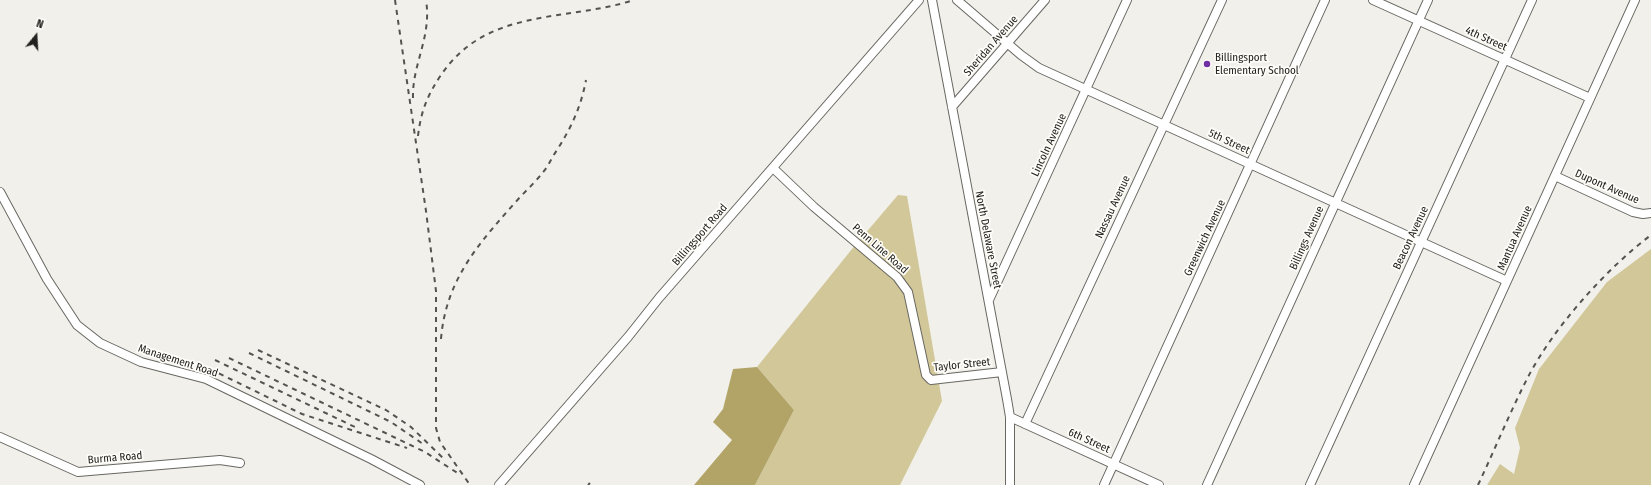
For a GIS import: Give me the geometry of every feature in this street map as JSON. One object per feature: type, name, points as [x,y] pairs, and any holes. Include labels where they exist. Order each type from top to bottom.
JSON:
[{"type":"street","name":"Billingsport Road","points":[[499,485],[628,337],[659,298],[919,0]]},
{"type":"street","name":"North Delaware Street","points":[[932,0],[1010,417],[1010,485]]},
{"type":"street","name":"5th Street","points":[[956,0],[1039,68],[1507,281]]},
{"type":"street","name":"Sheridan Avenue","points":[[952,107],[1045,0]]},
{"type":"street","name":"Lincoln Avenue","points":[[989,300],[1127,0]]},
{"type":"street","name":"Nassau Avenue","points":[[1025,424],[1222,0]]},
{"type":"street","name":"Greenwich Avenue","points":[[1104,485],[1325,0]]},
{"type":"street","name":"4th Street","points":[[1373,0],[1590,98]]},
{"type":"street","name":"Billings Avenue","points":[[1207,485],[1428,0]]},
{"type":"street","name":"Beacon Avenue","points":[[1310,485],[1532,0]]},
{"type":"street","name":"Mantua Avenue","points":[[1414,485],[1635,0]]},
{"type":"street","name":"Penn Line Road","points":[[773,168],[811,204],[897,277],[908,292],[926,375]]},
{"type":"street","name":"Dupont Avenue","points":[[1555,176],[1633,212],[1643,214],[1651,213]]},
{"type":"street","name":"Management Road","points":[[0,192],[47,280],[77,324],[100,343],[141,362],[206,379],[371,459],[420,485]]},
{"type":"street","name":"Taylor Street","points":[[926,375],[931,380],[1002,372]]},
{"type":"street","name":"6th Street","points":[[1010,417],[1159,485]]},
{"type":"street","name":"Burma Road","points":[[0,436],[78,472],[220,460],[240,463]]},
{"type":"shaded area","points":[[898,195],[907,196],[942,401],[900,485],[755,485],[794,410],[757,367],[852,249]]},
{"type":"shaded area","points":[[1651,249],[1651,485],[1487,485],[1500,464],[1514,474],[1520,448],[1515,428],[1539,369],[1607,282]]},
{"type":"shaded area","points":[[757,367],[794,410],[755,485],[694,485],[732,440],[713,422],[723,409],[733,369]]},
{"type":"railway","points":[[395,0],[426,211],[436,291],[436,428],[440,442],[470,485]]},
{"type":"railway","points":[[413,98],[415,74],[426,26],[426,0]]},
{"type":"railway","points":[[418,136],[423,111],[428,97],[441,75],[460,53],[481,38],[504,27],[529,20],[608,7],[634,0]]},
{"type":"railway","points":[[441,339],[444,317],[458,278],[480,244],[521,196],[539,178],[547,166],[567,134],[575,117],[586,80]]},
{"type":"railway","points":[[1478,485],[1528,377],[1552,338],[1582,300],[1616,264],[1651,235]]},
{"type":"railway","points":[[258,350],[386,410],[411,427],[443,458]]},
{"type":"railway","points":[[249,353],[391,422],[423,444]]},
{"type":"railway","points":[[229,358],[425,452],[459,474]]},
{"type":"railway","points":[[215,360],[357,428]]},
{"type":"railway","points":[[210,369],[302,414],[407,448]]},
{"type":"place","name":"Billingsport Elementary School","points":[[1207,64]]}]
